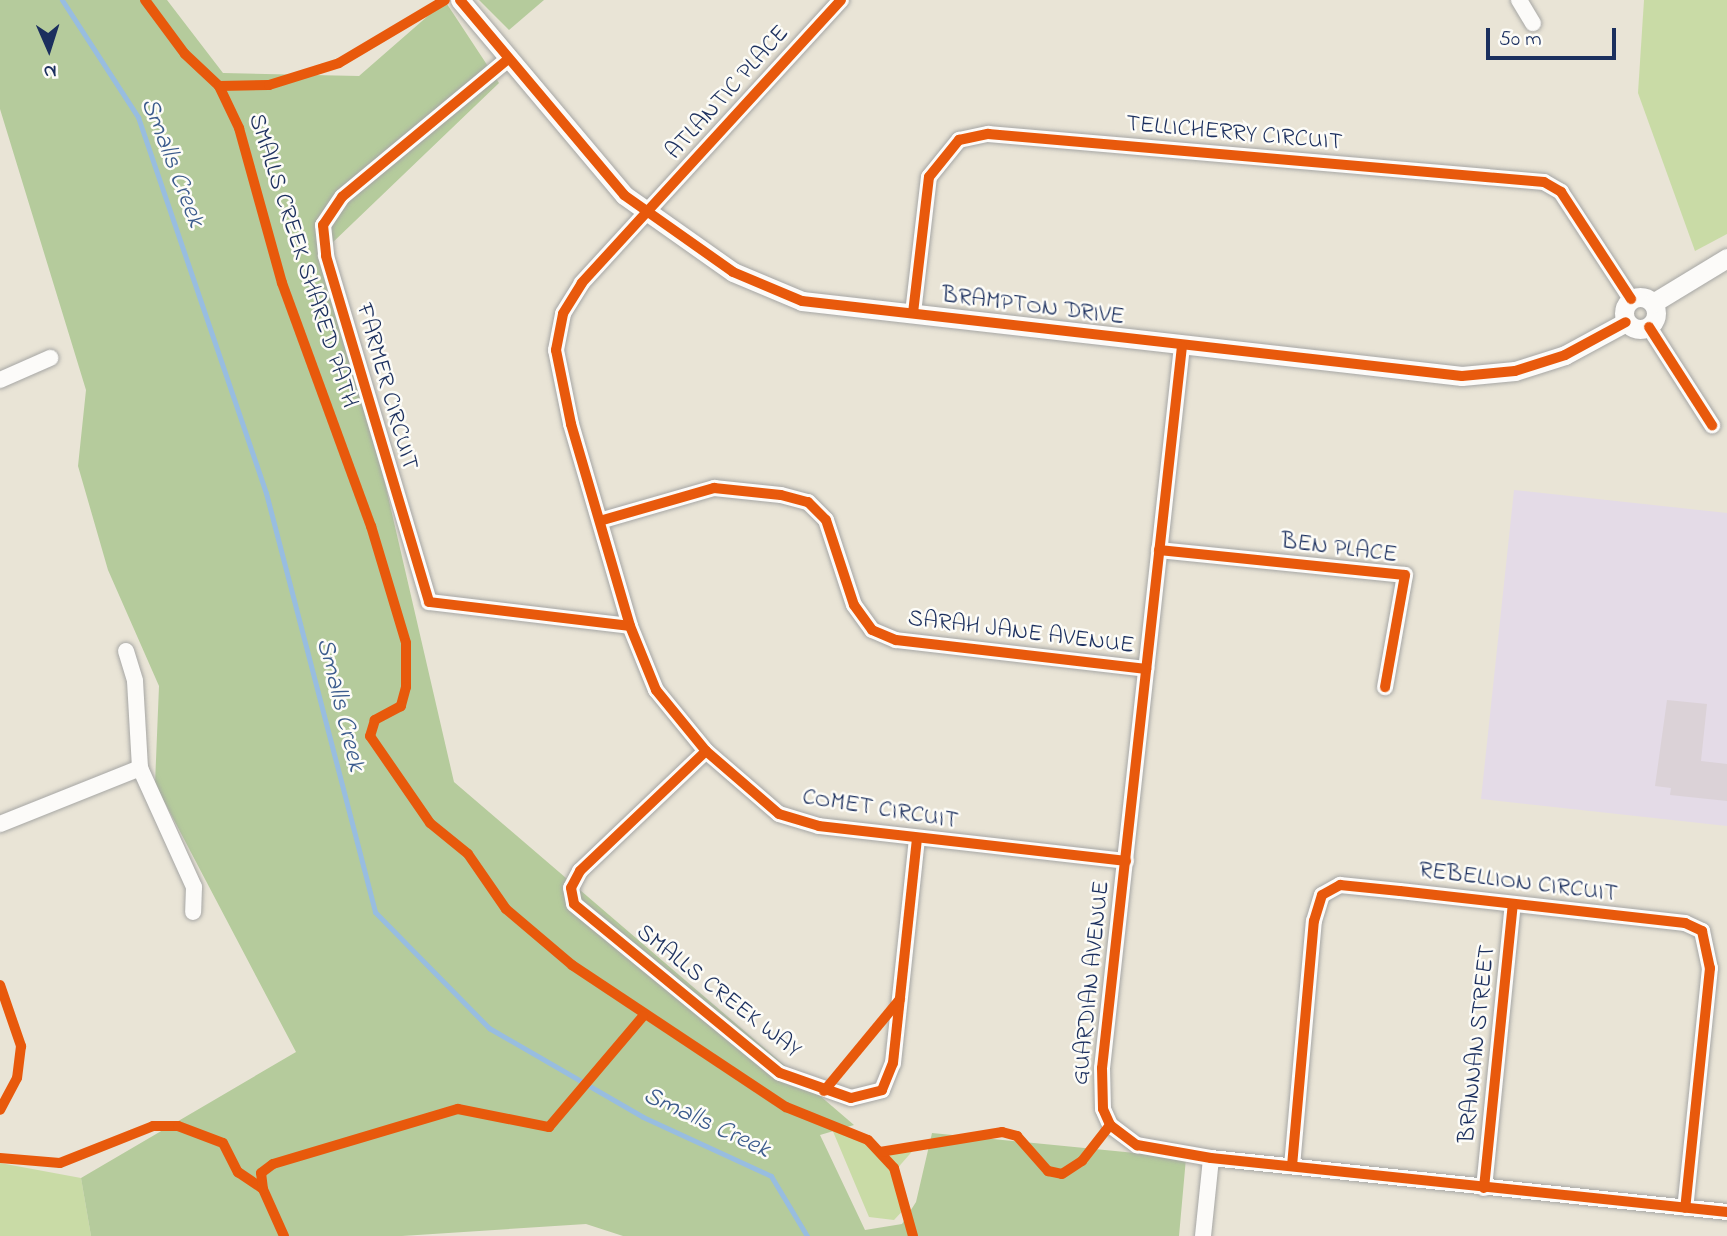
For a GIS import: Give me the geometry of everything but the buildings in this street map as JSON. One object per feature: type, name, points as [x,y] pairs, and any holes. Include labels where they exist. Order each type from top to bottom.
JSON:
[{"type":"street","name":"BRAMPTON DRIVE","points":[[460,0],[606,178],[646,214],[768,289],[802,301],[1462,376],[1514,371],[1552,359],[1626,322]]},
{"type":"street","points":[[1519,0],[1533,23]]},
{"type":"street","name":"ATLANTIC PLACE","points":[[646,214],[831,3]]},
{"type":"street","name":"FARMER CIRCUIT","points":[[507,60],[342,197],[323,225],[326,256],[429,602],[630,626]]},
{"type":"street","name":"TELLICHERRY CIRCUIT","points":[[913,313],[929,177],[959,140],[988,134],[1544,182],[1561,192],[1631,299]]},
{"type":"street","name":"COMET CIRCUIT","points":[[646,214],[582,283],[563,314],[556,350],[571,424],[603,520],[630,626],[656,690],[706,751],[779,814],[917,839],[1126,860]]},
{"type":"street","points":[[1712,425],[1649,327],[1626,322],[1623,312],[1631,299],[1653,303],[1727,258]]},
{"type":"street","points":[[1649,327],[1656,316],[1653,303]]},
{"type":"street","name":"GUARDIAN AVENUE","points":[[1182,346],[1126,860],[1103,1109],[1121,1136],[1137,1145],[1211,1157],[1727,1212]]},
{"type":"street","points":[[0,380],[50,358]]},
{"type":"street","name":"SARAH JANE AVENUE","points":[[603,520],[714,488],[781,495],[808,502],[826,520],[855,605],[872,630],[896,640],[1146,669]]},
{"type":"street","name":"BEN PLACE","points":[[1159,550],[1405,575],[1385,687]]},
{"type":"street","points":[[126,651],[135,681],[140,768],[194,887],[193,912]]},
{"type":"street","name":"SMALLS CREEK WAY","points":[[706,751],[580,871],[571,888],[574,904],[791,1078],[851,1098],[882,1090],[893,1063],[917,839]]},
{"type":"street","points":[[0,824],[140,768]]},
{"type":"street","name":"REBELLION CIRCUIT","points":[[1292,1166],[1314,921],[1322,895],[1340,885],[1685,923],[1702,930],[1710,968],[1685,1208]]},
{"type":"street","name":"BRANNAN STREET","points":[[1484,1188],[1513,904]]},
{"type":"street","points":[[1203,1236],[1211,1157]]},
{"type":"shaded area","points":[[1514,490],[1727,513],[1727,826],[1481,799]]},
{"type":"green space","points":[[0,0],[167,0],[223,73],[359,76],[445,1],[499,83],[330,245],[454,782],[854,1125],[820,1135],[865,1230],[902,1224],[916,1202],[932,1133],[1186,1158],[1179,1236],[623,1236],[586,1224],[402,1236],[91,1236],[81,1178],[296,1052],[155,784],[159,686],[108,570],[78,466],[86,390],[0,109]]},
{"type":"green space","points":[[479,0],[544,0],[509,30]]},
{"type":"green space","points":[[1644,0],[1727,0],[1727,234],[1695,251],[1638,93]]},
{"type":"green space","points":[[829,1122],[880,1152],[916,1147],[895,1171],[908,1205],[894,1220],[869,1217]]},
{"type":"green space","points":[[0,1163],[81,1178],[91,1236],[0,1236]]},
{"type":"waterway","name":"Smalls Creek","points":[[62,0],[138,117],[266,493],[375,912],[489,1028],[643,1117],[771,1176],[807,1236]]},
{"type":"cycle path","name":"SMALLS CREEK SHARED PATH","points":[[145,0],[185,54],[219,86],[239,128],[282,283],[371,526],[406,643],[406,687],[401,706],[375,720],[370,736],[430,823],[468,854],[506,909],[572,965],[786,1107],[868,1140],[894,1168],[913,1236]]},
{"type":"cycle path","points":[[219,86],[269,85],[339,63],[445,0]]},
{"type":"cycle path","points":[[460,0],[624,195],[733,272],[802,301],[1462,376],[1515,371],[1565,355],[1626,322]]},
{"type":"cycle path","points":[[841,0],[582,283],[563,314],[556,350],[571,424],[630,626],[656,690],[706,751],[779,814],[819,826],[1126,861]]},
{"type":"cycle path","name":"SMALLS CREEK SHARED PATH","points":[[507,60],[342,197],[323,225],[326,256],[429,602],[630,626]]},
{"type":"cycle path","points":[[913,313],[929,177],[959,140],[988,134],[1544,182],[1561,192],[1631,299]]},
{"type":"cycle path","points":[[1649,327],[1712,425]]},
{"type":"cycle path","points":[[1182,346],[1102,1068],[1103,1109],[1110,1125],[1137,1145],[1211,1158],[1727,1212]]},
{"type":"cycle path","points":[[603,520],[714,488],[781,495],[808,502],[826,520],[854,605],[872,630],[896,640],[1146,669]]},
{"type":"cycle path","points":[[1159,550],[1405,575],[1385,687]]},
{"type":"cycle path","points":[[706,751],[580,871],[571,888],[574,904],[780,1073],[851,1098],[882,1090],[893,1063],[917,839]]},
{"type":"cycle path","points":[[1292,1166],[1314,921],[1322,895],[1340,885],[1400,891],[1685,923],[1702,931],[1710,968],[1685,1208]]},
{"type":"cycle path","points":[[1484,1188],[1513,904]]},
{"type":"cycle path","points":[[0,985],[21,1046],[17,1078],[0,1110]]},
{"type":"cycle path","points":[[824,1091],[900,999]]},
{"type":"cycle path","points":[[284,1236],[263,1189],[261,1173],[273,1164],[458,1109],[549,1127],[643,1016]]},
{"type":"cycle path","points":[[880,1152],[1002,1132],[1017,1136],[1048,1171],[1062,1174],[1082,1161],[1110,1125]]},
{"type":"cycle path","points":[[0,1158],[60,1163],[153,1126],[178,1126],[223,1143],[238,1172],[263,1189]]}]
